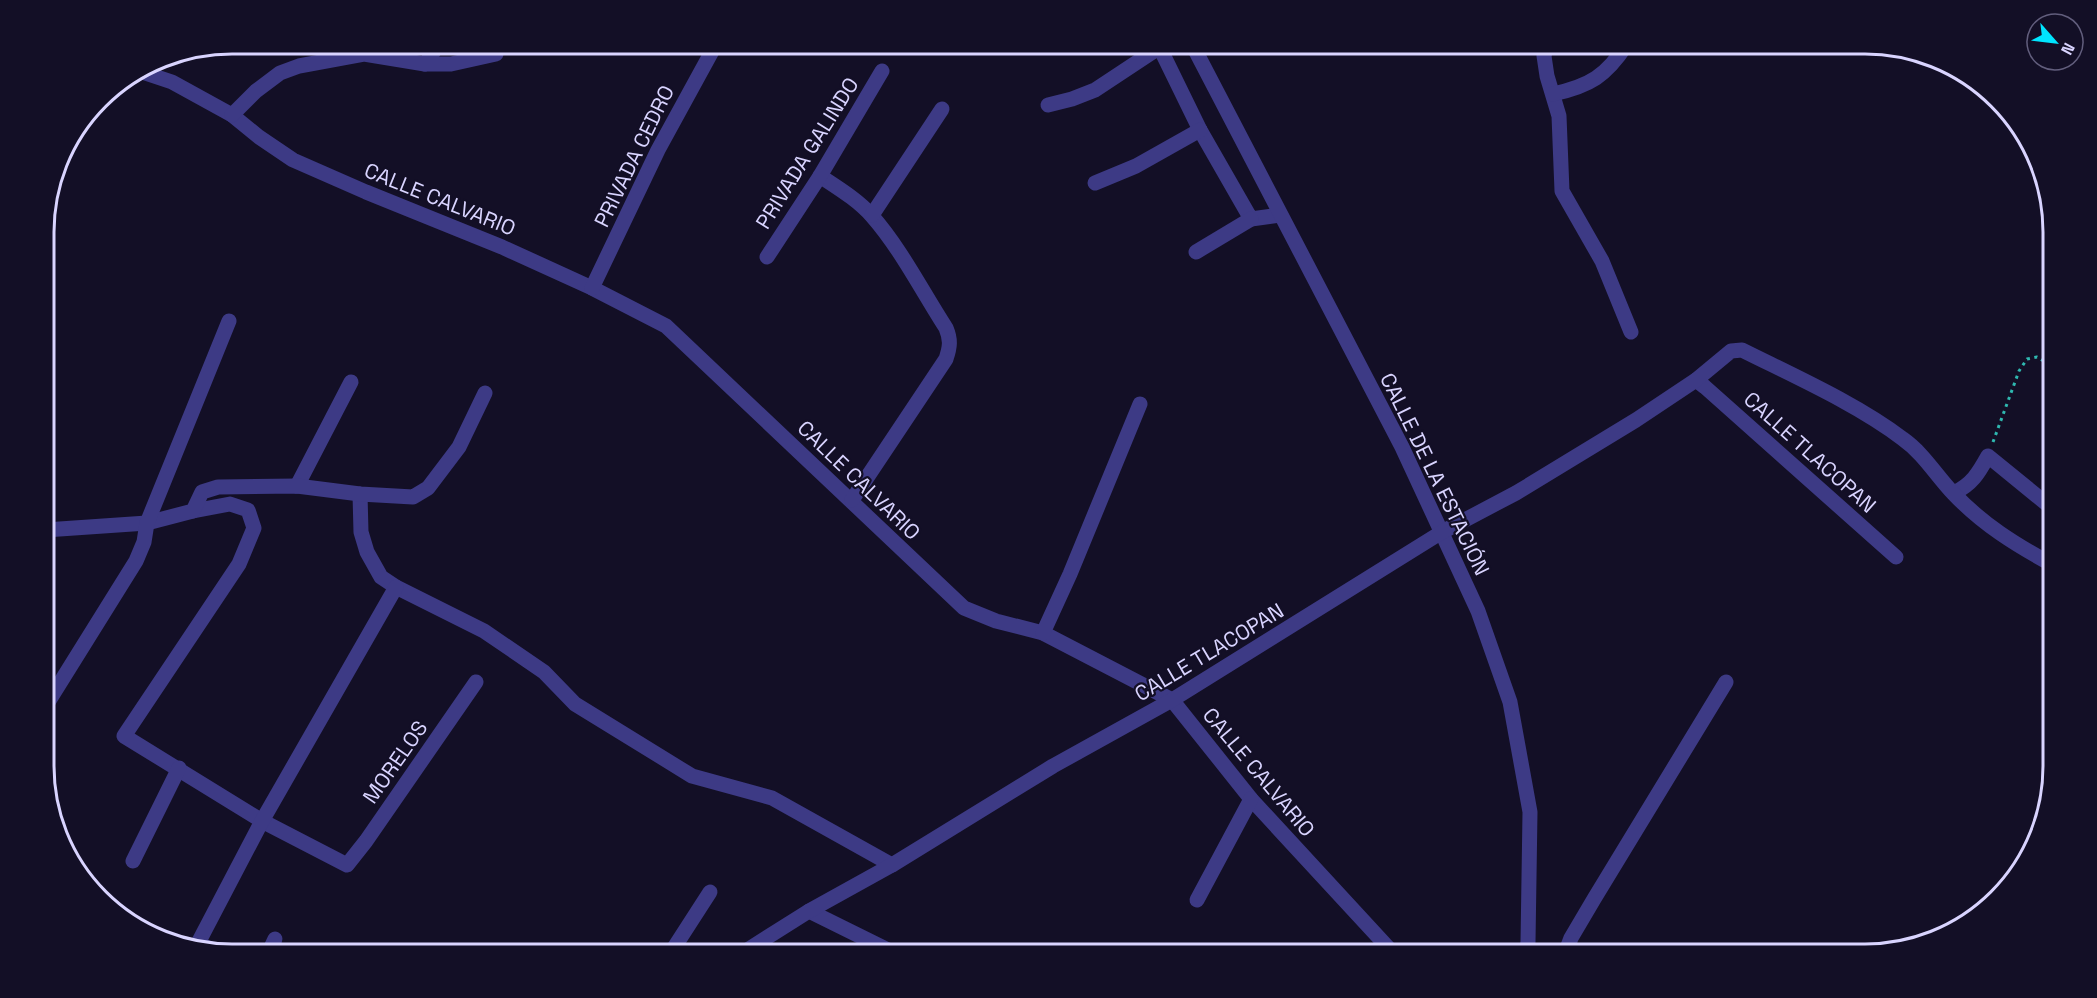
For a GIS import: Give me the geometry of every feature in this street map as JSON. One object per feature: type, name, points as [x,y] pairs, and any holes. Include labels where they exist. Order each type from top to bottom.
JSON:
[{"type":"street","points":[[232,115],[256,91],[280,74],[335,54]]},
{"type":"street","points":[[364,54],[425,64],[451,64],[496,54]]},
{"type":"street","points":[[425,64],[432,54]]},
{"type":"street","name":"PRIVADA CEDRO","points":[[592,288],[658,150],[711,54]]},
{"type":"street","points":[[1048,105],[1095,90],[1146,54]]},
{"type":"street","points":[[1163,54],[1200,130],[1251,219]]},
{"type":"street","name":"CALLE DE LA ESTACIÓN","points":[[1197,54],[1402,447],[1478,611],[1510,702],[1530,812],[1528,944]]},
{"type":"street","points":[[1544,54],[1547,76],[1559,116],[1562,191],[1602,261],[1630,332]]},
{"type":"street","points":[[1553,94],[1579,89],[1600,76],[1620,54]]},
{"type":"street","name":"PRIVADA GALINDO","points":[[766,257],[820,176],[882,70]]},
{"type":"street","name":"CALLE CALVARIO","points":[[149,74],[172,82],[232,115],[293,160],[502,247],[592,288],[666,326],[964,608],[996,621],[1043,633],[1172,700],[1251,799],[1385,944]]},
{"type":"street","points":[[872,215],[942,109]]},
{"type":"street","points":[[1095,183],[1136,166],[1200,130]]},
{"type":"street","points":[[820,176],[849,195],[872,215],[946,328],[950,339],[950,348],[946,358],[852,500]]},
{"type":"street","points":[[1196,252],[1251,219],[1280,215]]},
{"type":"street","points":[[54,693],[136,561],[144,542],[147,523],[229,321]]},
{"type":"street","name":"CALLE TLACOPAN","points":[[757,944],[809,911],[892,865],[1053,766],[1172,700],[1442,532],[1516,493],[1636,420],[1696,380],[1736,349],[1822,391],[1904,439],[1922,456],[1954,494]]},
{"type":"street","name":"CALLE TLACOPAN","points":[[1696,380],[1896,557]]},
{"type":"street","points":[[297,486],[351,382]]},
{"type":"street","points":[[193,511],[202,492],[218,487],[297,486],[360,494],[413,497],[428,488],[459,447],[485,393]]},
{"type":"street","points":[[1043,633],[1070,574],[1140,404]]},
{"type":"street","points":[[2043,501],[1988,456],[1979,473],[1968,486],[1954,494],[1987,525],[2015,545],[2043,560]]},
{"type":"street","points":[[360,494],[361,532],[367,552],[381,577],[396,587],[484,631],[544,672],[574,704],[692,776],[772,798],[892,865]]},
{"type":"street","points":[[54,529],[147,523],[230,504],[248,510],[254,528],[239,564],[124,736],[262,821]]},
{"type":"street","points":[[199,941],[262,821],[396,587]]},
{"type":"street","name":"MORELOS","points":[[262,821],[347,865],[476,682]]},
{"type":"street","points":[[1569,944],[1726,682]]},
{"type":"street","points":[[133,861],[179,768]]},
{"type":"street","points":[[1197,900],[1251,799]]},
{"type":"street","points":[[676,944],[710,892]]},
{"type":"street","points":[[809,911],[876,944]]},
{"type":"street","points":[[273,944],[275,939]]},
{"type":"path","points":[[1988,456],[2019,371],[2027,359],[2037,357],[2043,361]]}]
